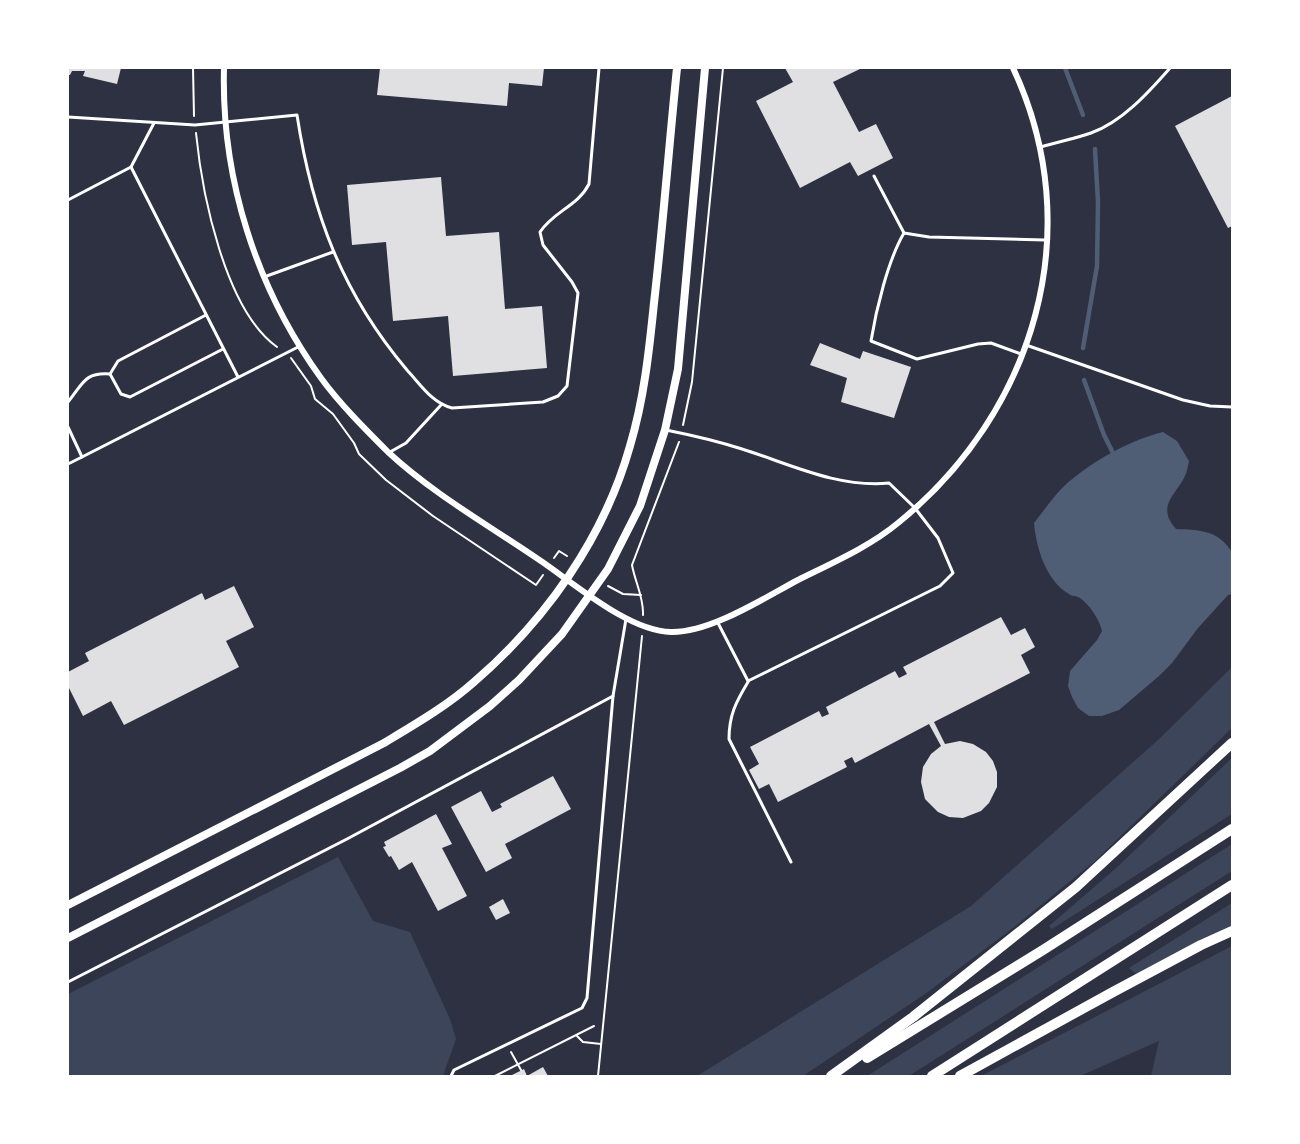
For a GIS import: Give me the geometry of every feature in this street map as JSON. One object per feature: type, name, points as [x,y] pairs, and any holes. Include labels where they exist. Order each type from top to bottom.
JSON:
[{"type":"highway","points":[[831,1077],[913,1017],[1076,887],[1233,743]]},
{"type":"highway","points":[[838,1077],[1044,950],[1233,829]]},
{"type":"highway","points":[[932,1077],[1233,885]]},
{"type":"highway","points":[[960,1077],[1113,992],[1233,931]]},
{"type":"main road","points":[[68,905],[384,744],[415,724],[472,684],[500,658],[521,637],[567,579],[601,520],[616,487],[630,448],[644,395],[677,68]]},
{"type":"main road","points":[[68,938],[430,751],[519,680],[562,634],[600,580],[640,506],[665,430],[678,369],[705,68]]},
{"type":"street","points":[[224,68],[230,164],[238,200],[263,277],[300,346],[322,380],[389,452],[423,480],[589,596],[642,627],[671,632],[684,632],[717,621],[882,536],[915,508],[960,463],[1001,402],[1036,320],[1047,240],[1047,189],[1041,147],[1013,68]]},
{"type":"lane","points":[[68,117],[195,125],[297,115],[303,156],[314,202],[333,252],[358,301],[394,354],[441,405],[452,408],[543,402],[558,396],[567,386],[578,293],[543,245],[540,232],[548,220],[584,195],[589,184],[599,68]]},
{"type":"lane","points":[[1041,147],[1093,132],[1125,113],[1149,92],[1170,68]]},
{"type":"lane","points":[[68,200],[131,167],[154,123]]},
{"type":"lane","points":[[131,167],[238,377]]},
{"type":"lane","points":[[874,176],[904,233]]},
{"type":"lane","points":[[904,233],[929,237],[1047,240]]},
{"type":"lane","points":[[904,233],[896,247],[873,325],[871,341],[917,358],[991,343],[1022,355]]},
{"type":"lane","points":[[263,277],[333,252]]},
{"type":"lane","points":[[110,374],[118,361],[206,315]]},
{"type":"lane","points":[[1026,345],[1183,400],[1210,406],[1233,407]]},
{"type":"lane","points":[[68,464],[300,346]]},
{"type":"lane","points":[[110,374],[121,394],[130,397],[223,349]]},
{"type":"lane","points":[[68,402],[89,376],[97,373],[110,374]]},
{"type":"lane","points":[[389,452],[406,443],[441,405]]},
{"type":"lane","points":[[68,428],[82,456]]},
{"type":"lane","points":[[665,430],[741,449],[836,481],[868,485],[888,483],[915,508],[938,538],[953,573],[940,586],[748,681],[735,704],[729,727],[729,739],[791,861]]},
{"type":"lane","points":[[451,1077],[454,1070],[508,1046],[582,1008],[586,998],[613,696],[626,618]]},
{"type":"lane","points":[[717,621],[748,681]]},
{"type":"lane","points":[[68,982],[344,840],[613,696]]},
{"type":"path","points":[[193,68],[194,116]]},
{"type":"path","points":[[683,425],[693,370],[723,68]]},
{"type":"path","points":[[196,135],[199,164],[209,208],[230,275],[252,323],[264,337],[294,362],[307,381],[315,399],[333,414],[354,443],[359,454],[386,480],[536,585],[544,573]]},
{"type":"path","points":[[644,614],[632,565],[680,441]]},
{"type":"path","points":[[555,557],[560,551],[577,563]]},
{"type":"path","points":[[600,580],[622,594],[640,595]]},
{"type":"path","points":[[598,1077],[642,636]]},
{"type":"path","points":[[495,1077],[594,1026]]},
{"type":"path","points":[[576,1035],[583,1042],[601,1044]]},
{"type":"path","points":[[508,1046],[522,1070]]},
{"type":"shaded area","points":[[1163,432],[1177,441],[1189,461],[1185,476],[1167,507],[1170,521],[1176,529],[1208,533],[1221,539],[1227,545],[1232,552],[1232,594],[1228,595],[1198,628],[1172,663],[1159,676],[1119,710],[1102,716],[1089,716],[1078,708],[1072,697],[1068,686],[1070,671],[1097,640],[1102,631],[1101,627],[1086,603],[1061,588],[1048,572],[1040,553],[1034,523],[1061,489],[1081,472],[1127,445]]},
{"type":"shaded area","points":[[1232,667],[1232,728],[1095,861],[1013,928],[925,994],[803,1076],[697,1076],[971,906],[1158,740]]},
{"type":"shaded area","points":[[1232,758],[1232,814],[1052,929],[1049,926],[1115,869]]},
{"type":"shaded area","points":[[1232,844],[1232,871],[909,1076],[867,1076]]},
{"type":"shaded area","points":[[338,857],[373,921],[410,932],[450,1019],[456,1039],[443,1076],[70,1076],[68,1071],[68,994]]},
{"type":"shaded area","points":[[1232,903],[1232,928],[1136,974],[1129,968]]},
{"type":"shaded area","points":[[1232,946],[1232,1076],[1151,1076],[1159,1041],[1080,1076],[981,1076]]},
{"type":"building","points":[[68,68],[121,68],[117,84],[83,76],[85,71],[72,71],[68,75]]},
{"type":"building","points":[[380,68],[544,68],[542,86],[509,83],[507,106],[377,95]]},
{"type":"building","points":[[785,68],[862,68],[833,82],[859,132],[876,124],[893,158],[858,176],[850,162],[800,188],[756,101],[793,82]]},
{"type":"building","points":[[1232,96],[1232,226],[1228,228],[1175,126]]},
{"type":"building","points":[[441,177],[446,236],[499,232],[505,309],[542,306],[547,368],[453,376],[448,316],[393,321],[386,242],[352,245],[347,185]]},
{"type":"building","points":[[820,343],[860,359],[863,351],[911,367],[894,418],[841,402],[847,378],[810,365]]},
{"type":"building","points":[[234,586],[254,627],[226,641],[239,667],[124,725],[111,701],[83,716],[68,686],[68,672],[89,661],[85,653],[202,593],[205,600]]},
{"type":"building","points":[[1001,617],[1011,635],[1025,628],[1035,647],[1021,655],[1030,673],[934,722],[945,744],[960,741],[973,744],[986,752],[993,761],[997,772],[997,787],[989,803],[981,811],[963,818],[949,817],[938,812],[925,799],[921,782],[923,767],[931,754],[941,746],[929,724],[855,763],[852,757],[844,761],[847,767],[778,802],[769,784],[759,789],[749,770],[759,764],[750,747],[819,711],[822,717],[829,714],[826,707],[895,671],[899,678],[907,674],[903,667]]},
{"type":"building","points":[[553,776],[571,809],[505,844],[512,858],[486,872],[451,807],[481,791],[492,812],[502,807],[500,804]]},
{"type":"building","points":[[436,814],[452,844],[442,848],[467,896],[438,911],[412,862],[399,870],[383,847],[386,846],[384,842]]},
{"type":"building","points":[[503,899],[510,913],[496,920],[489,907]]},
{"type":"building","points":[[543,1067],[548,1076],[527,1076]]},
{"type":"building","points":[[524,1069],[527,1076],[510,1076]]},
{"type":"waterway","points":[[1065,68],[1083,115]]},
{"type":"waterway","points":[[1083,348],[1097,266],[1098,202],[1095,149]]},
{"type":"waterway","points":[[1084,380],[1113,453]]}]
